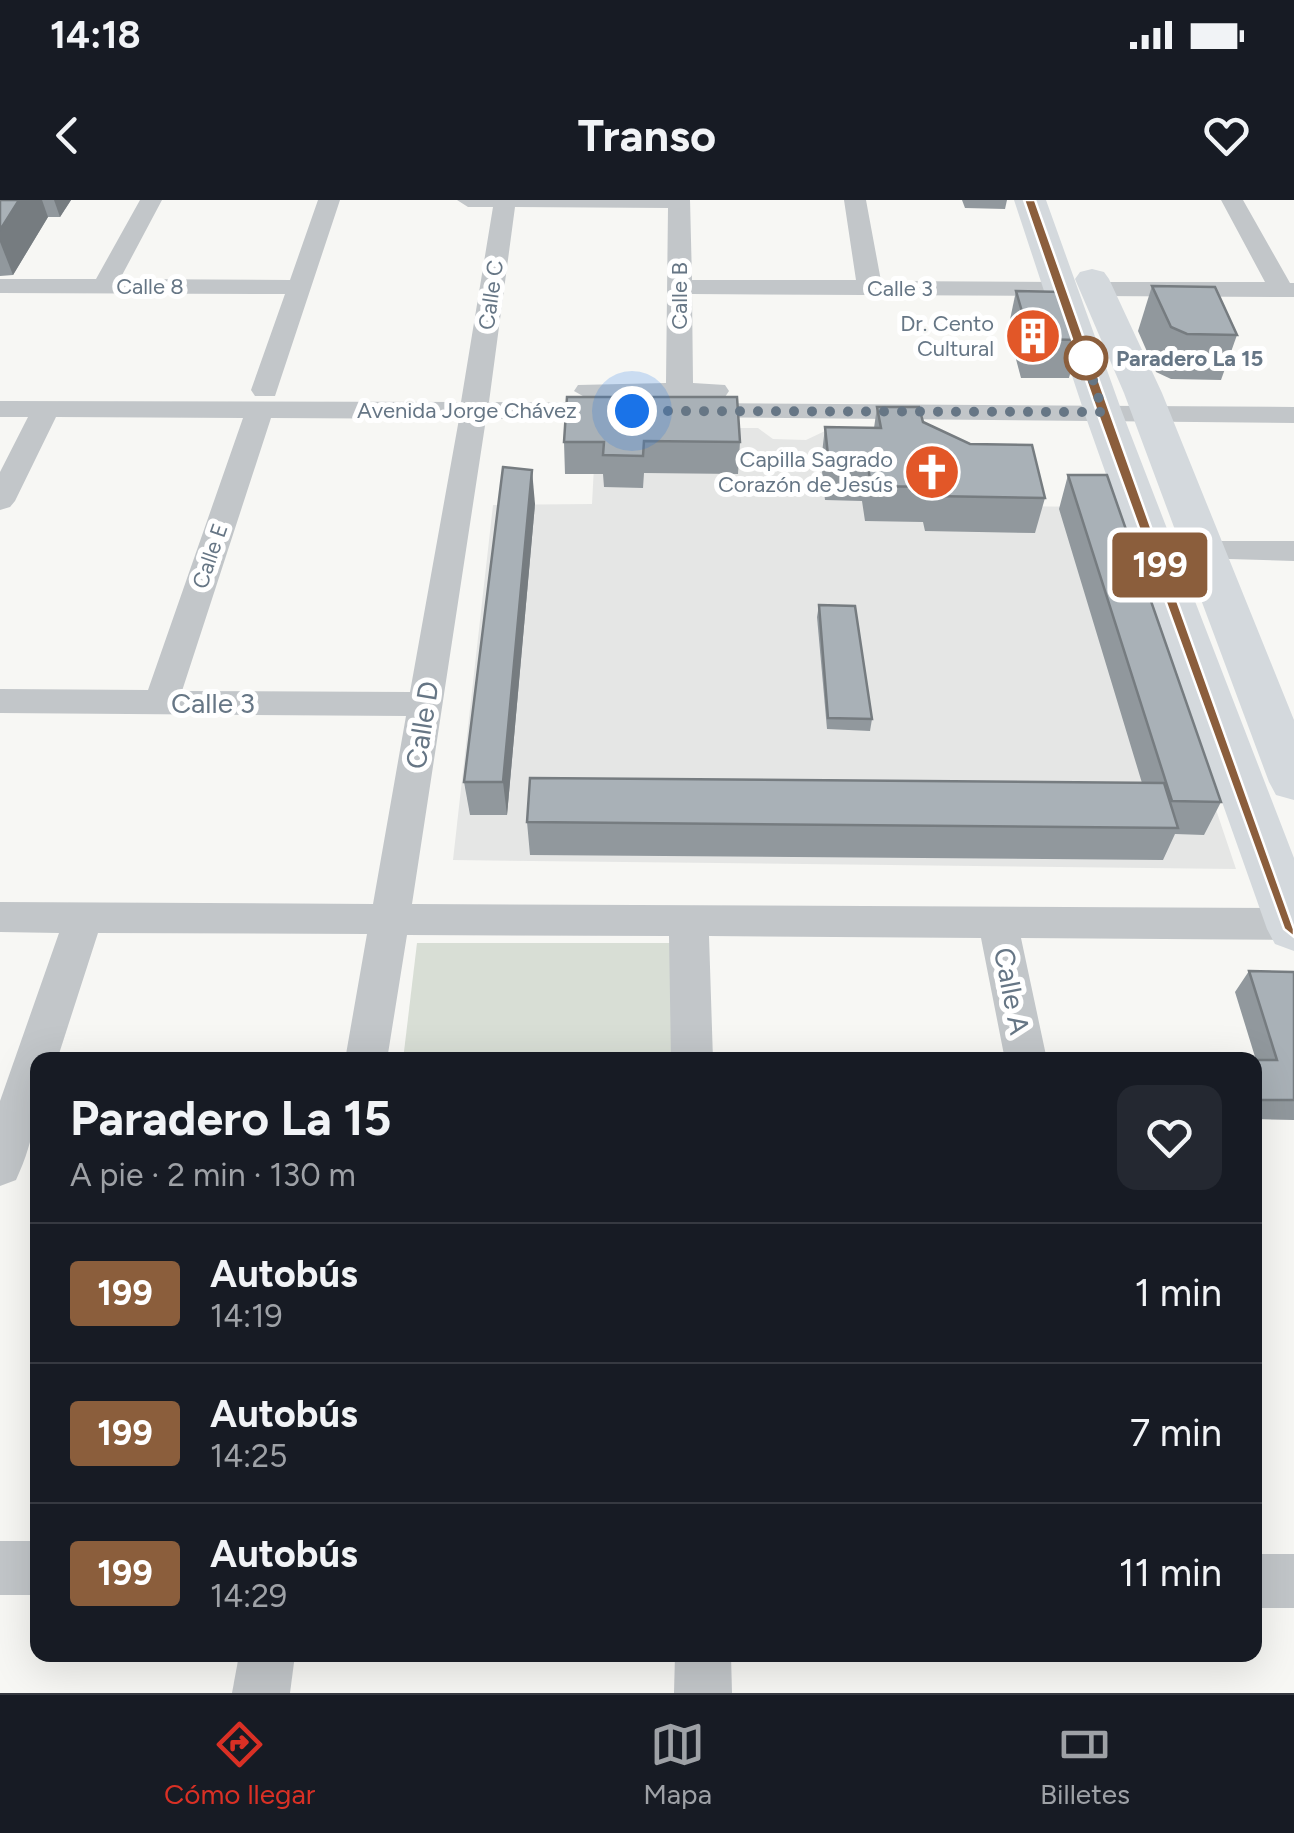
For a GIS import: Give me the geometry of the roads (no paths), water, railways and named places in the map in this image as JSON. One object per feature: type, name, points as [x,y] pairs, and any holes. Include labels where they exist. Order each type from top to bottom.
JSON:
[{"type":"street","points":[[104,286],[150,200]]},
{"type":"street","name":"Calle E","points":[[161,702],[329,200]]},
{"type":"street","points":[[468,200],[678,200]]},
{"type":"street","name":"Calle C","points":[[476,400],[505,200]]},
{"type":"street","name":"Calle B","points":[[678,200],[680,392]]},
{"type":"street","points":[[855,200],[870,288]]},
{"type":"street","points":[[1030,200],[1147,403],[1294,782]]},
{"type":"street","points":[[0,917],[1293,926],[1101,402],[1061,200]]},
{"type":"street","points":[[1232,200],[1288,290]]},
{"type":"street","name":"Calle 8","points":[[0,286],[300,287]]},
{"type":"street","name":"Calle 3","points":[[679,287],[1078,289]]},
{"type":"street","points":[[1078,289],[1288,290]]},
{"type":"street","name":"Avenida Jorge Chávez","points":[[0,390],[262,400],[1101,402]]},
{"type":"street","name":"Avenida Jorge Chávez","points":[[476,400],[680,392],[1147,403],[1294,415]]},
{"type":"street","name":"Avenida Jorge Chávez","points":[[1147,403],[1294,393]]},
{"type":"street","name":"Avenida Jorge Chávez","points":[[0,409],[262,400]]},
{"type":"street","name":"Calle D","points":[[367,1052],[476,400]]},
{"type":"street","points":[[0,501],[46,409]]},
{"type":"street","points":[[1205,551],[1294,551]]},
{"type":"street","name":"Calle 3","points":[[0,702],[425,704]]},
{"type":"street","points":[[38,1052],[84,917]]},
{"type":"street","points":[[689,920],[692,1052]]},
{"type":"street","name":"Calle A","points":[[998,922],[1024,1052]]},
{"type":"street","points":[[0,1166],[30,1077]]},
{"type":"street","points":[[0,1568],[30,1568]]},
{"type":"street","points":[[1262,1581],[1294,1581]]},
{"type":"street","points":[[260,1693],[266,1662]]},
{"type":"street","points":[[702,1662],[703,1693]]},
{"type":"place","name":"Dr. Cento Cultural","points":[[1033,336]]},
{"type":"place","name":"Paradero La 15","points":[[1086,358]]},
{"type":"place","name":"Capilla Sagrado Corazón de Jesús","points":[[932,472]]}]
